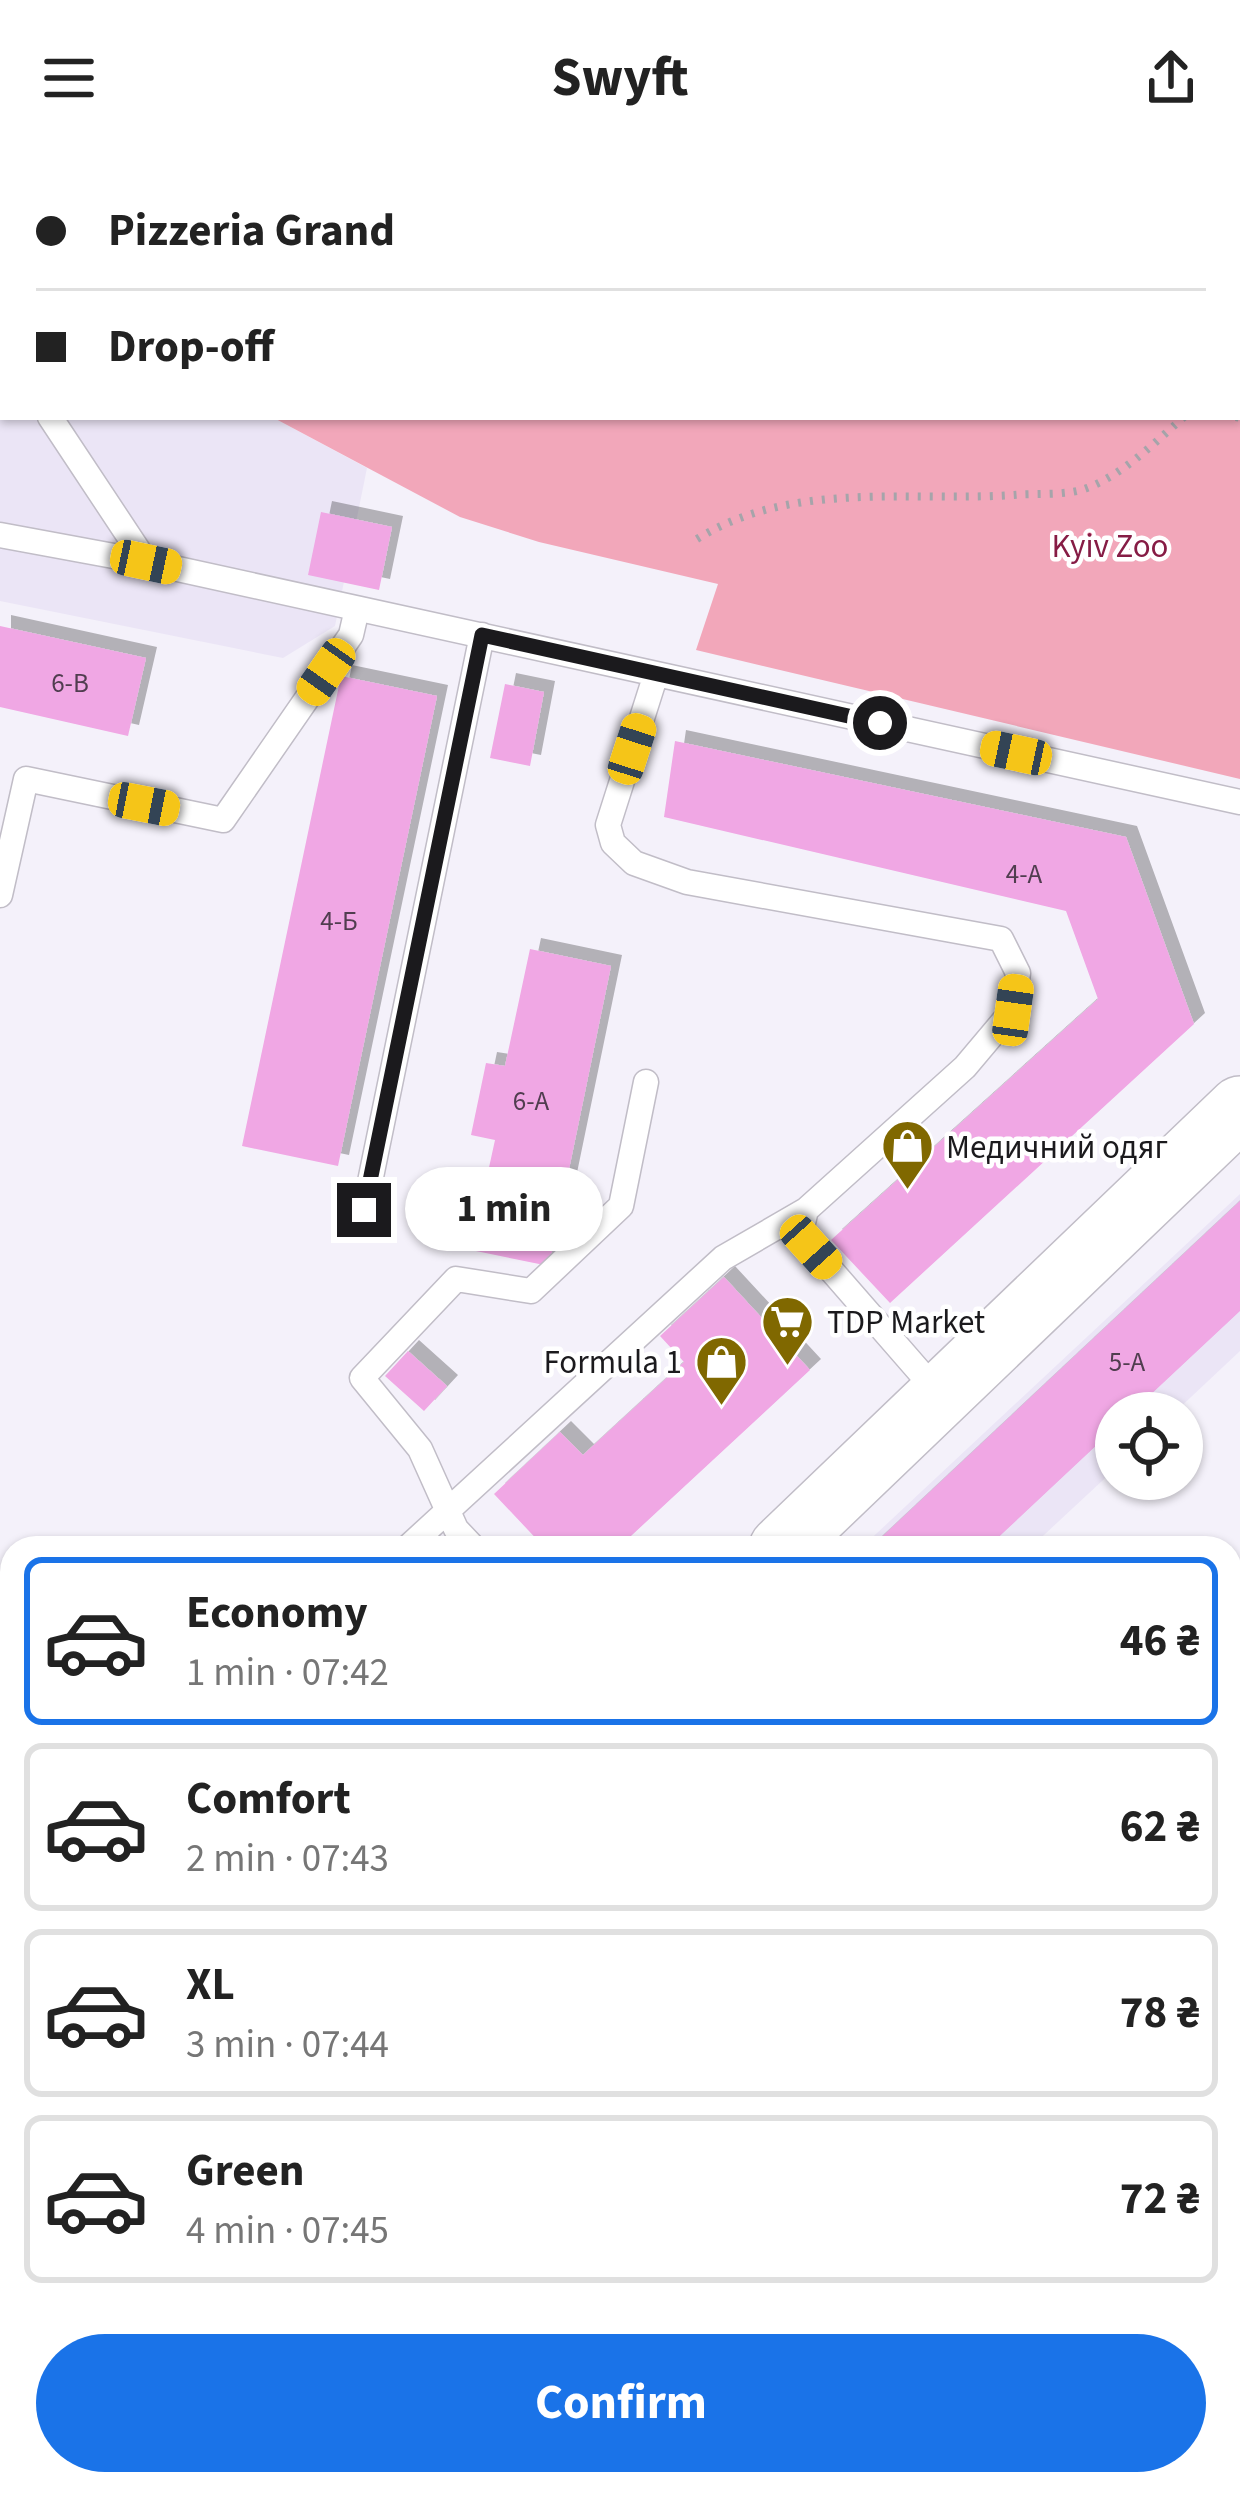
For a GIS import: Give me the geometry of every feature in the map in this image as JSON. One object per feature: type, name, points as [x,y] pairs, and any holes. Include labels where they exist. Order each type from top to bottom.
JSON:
[{"type":"street","points":[[794,1536],[1240,1108]]},
{"type":"lane","points":[[52,420],[146,562]]},
{"type":"lane","points":[[0,536],[146,562],[1240,802]]},
{"type":"lane","points":[[0,895],[26,779],[223,820],[351,635],[358,609]]},
{"type":"lane","points":[[364,1210],[482,635]]},
{"type":"lane","points":[[419,1536],[723,1258],[806,1210],[965,1067],[1013,1010],[1018,973],[1001,939],[687,882],[634,863],[613,843],[608,825],[656,674]]},
{"type":"lane","points":[[463,1536],[421,1449],[362,1378],[456,1279],[531,1291],[621,1206],[646,1082]]},
{"type":"lane","points":[[806,1210],[802,1227],[811,1247],[940,1396]]},
{"type":"path","points":[[697,539],[722,523],[803,500],[1085,490],[1137,458],[1181,420]]},
{"type":"shaded area","points":[[0,420],[278,420],[367,468],[335,626],[283,658],[0,601]]},
{"type":"shaded area","points":[[1240,1194],[1240,1351],[1196,1392],[1095,1392],[1095,1488],[1043,1536],[874,1536]]},
{"type":"green space","name":"Kyiv Zoo","points":[[278,420],[1240,420],[1240,779],[696,650],[718,584],[539,542],[460,517]]},
{"type":"building","points":[[321,512],[392,527],[379,590],[308,575]]},
{"type":"building","points":[[0,626],[146,658],[128,736],[0,707]]},
{"type":"building","points":[[341,676],[437,696],[338,1166],[242,1146]]},
{"type":"building","points":[[505,684],[544,692],[530,766],[490,758]]},
{"type":"building","points":[[675,741],[1126,837],[1194,1024],[890,1303],[831,1240],[1098,999],[1066,911],[664,817]]},
{"type":"building","points":[[530,949],[611,966],[549,1266],[471,1250],[495,1140],[471,1135],[486,1063],[505,1066]]},
{"type":"building","points":[[1240,1201],[1240,1311],[1153,1392],[1095,1392],[1095,1447],[1000,1536],[883,1536]]},
{"type":"building","points":[[724,1277],[810,1370],[631,1536],[534,1536],[494,1494],[560,1432],[583,1455],[684,1362],[660,1336]]},
{"type":"building","points":[[408,1351],[447,1386],[424,1411],[385,1376]]},
{"type":"place","name":"Медичний одяг","points":[[907,1192]]},
{"type":"place","name":"TDP Market","points":[[788,1367]]},
{"type":"place","name":"Formula 1","points":[[721,1407]]},
{"type":"route","points":[[364,1210],[482,635],[880,723]]}]
